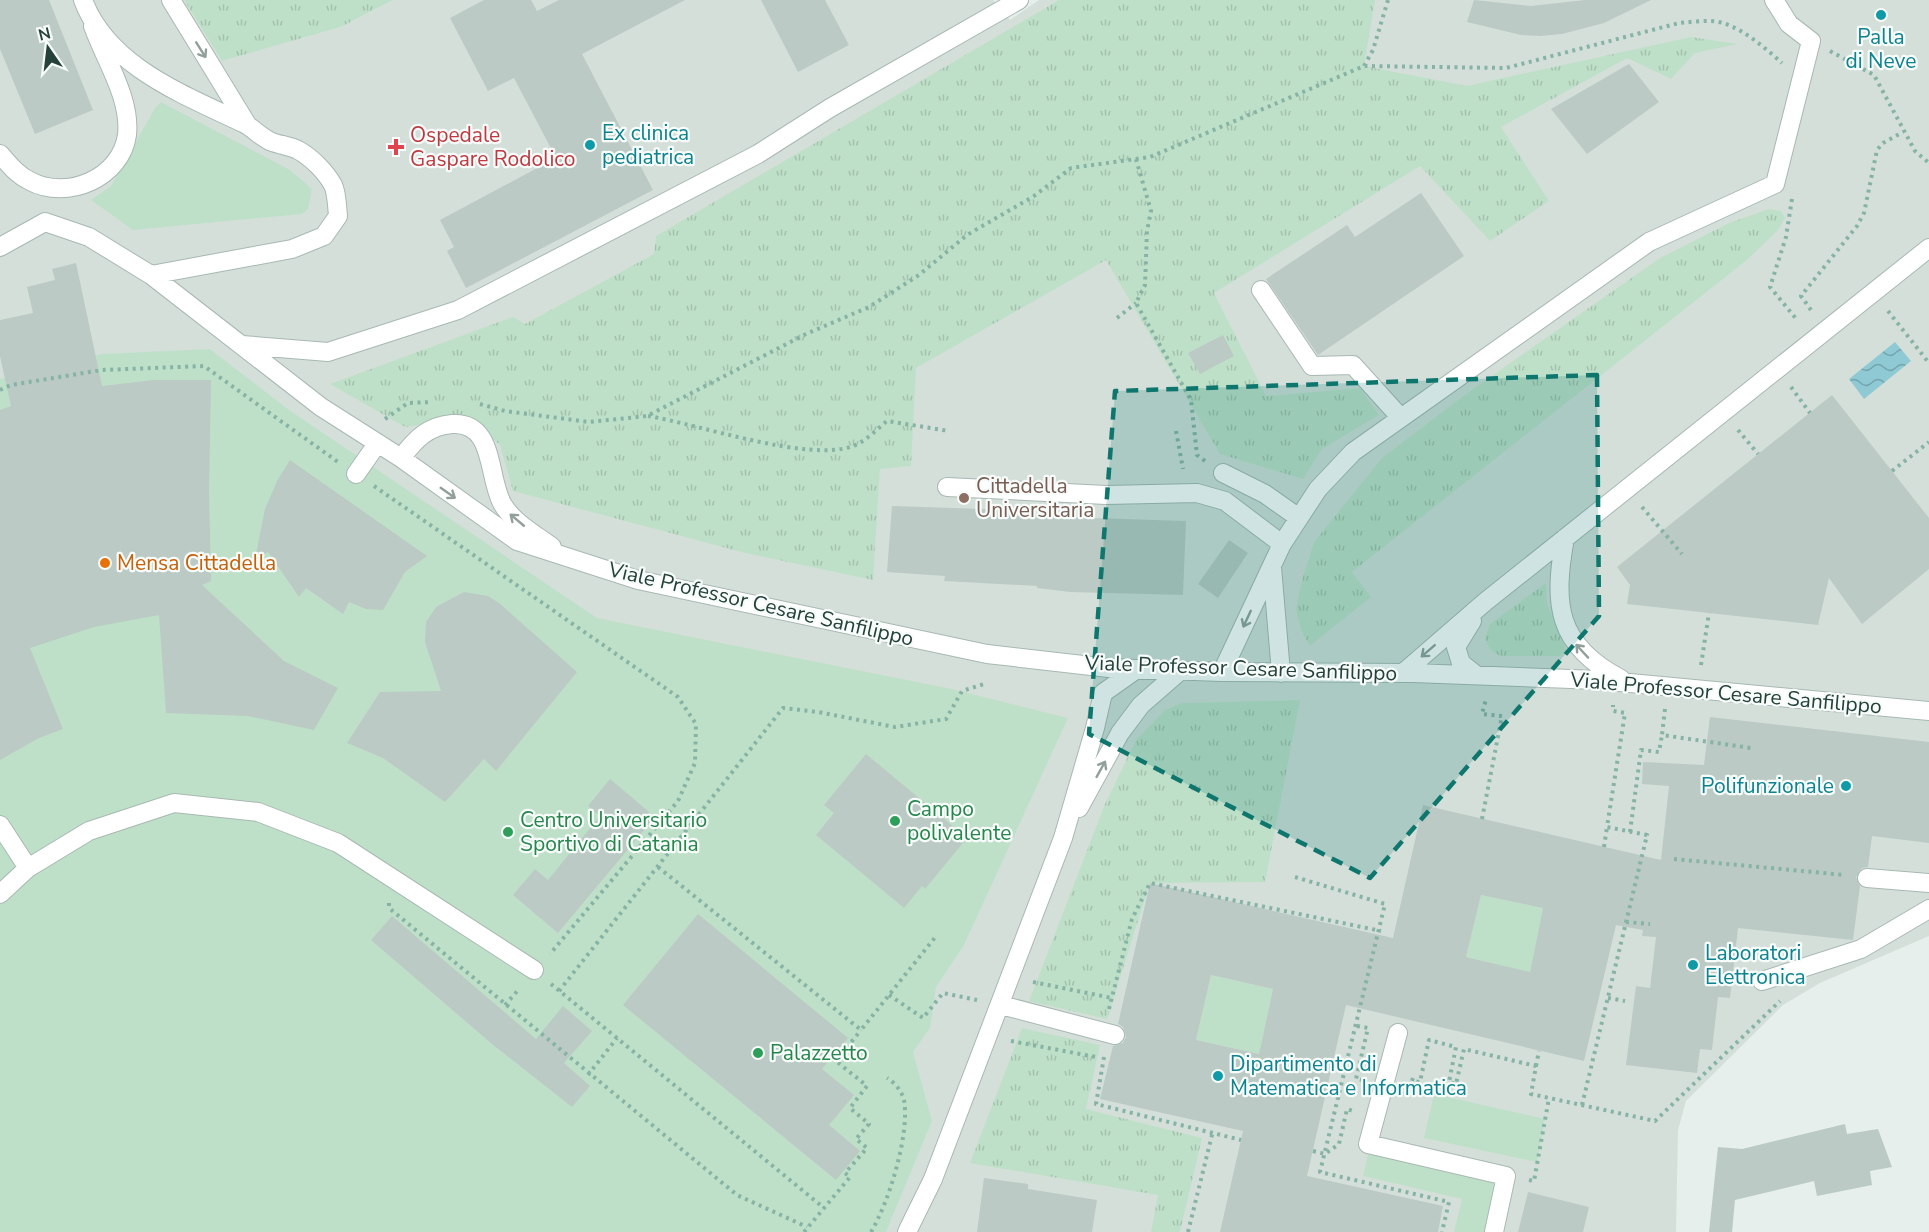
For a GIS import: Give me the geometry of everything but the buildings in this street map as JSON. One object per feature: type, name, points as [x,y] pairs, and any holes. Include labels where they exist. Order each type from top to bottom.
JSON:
[{"type":"lane","points":[[0,154],[15,171],[31,182],[51,188],[71,188],[92,181],[111,167],[122,152],[127,136],[127,117],[118,87],[83,0]]},
{"type":"lane","points":[[171,0],[248,126]]},
{"type":"lane","points":[[242,345],[328,352],[458,310],[758,154],[830,108],[1018,0]]},
{"type":"lane","points":[[1222,672],[1282,544],[1318,489],[1353,452],[1649,242],[1775,183],[1811,41],[1789,24],[1774,0]]},
{"type":"lane","points":[[92,23],[139,67],[183,97],[248,126],[270,142],[297,149],[315,162],[334,186],[338,216],[324,237],[292,249],[151,275]]},
{"type":"lane","points":[[118,87],[128,73],[139,67]]},
{"type":"lane","name":"Viale Professor Cesare Sanfilippo","points":[[0,246],[45,222],[89,237],[151,275],[321,407],[401,458],[517,541],[638,580],[987,654],[1137,669],[1476,675],[1630,684],[1929,711]]},
{"type":"lane","points":[[1403,673],[1485,602],[1929,248]]},
{"type":"lane","points":[[1262,290],[1312,366],[1353,365],[1401,418]]},
{"type":"lane","points":[[401,458],[417,438],[429,429],[456,423],[470,426],[482,438],[487,449],[495,483],[502,503],[509,514],[563,555]]},
{"type":"lane","points":[[356,474],[374,442]]},
{"type":"lane","points":[[1223,473],[1265,494],[1299,518]]},
{"type":"lane","points":[[947,487],[1106,495],[1197,493],[1225,501],[1282,544]]},
{"type":"lane","points":[[1565,538],[1559,572],[1558,597],[1562,621],[1583,654],[1630,684]]},
{"type":"lane","points":[[1272,566],[1281,673]]},
{"type":"lane","points":[[1476,675],[1461,663],[1456,647],[1485,602]]},
{"type":"lane","points":[[907,1232],[933,1179],[1063,838],[1103,693],[1137,669]]},
{"type":"lane","points":[[1063,838],[1120,733],[1141,705],[1180,671]]},
{"type":"lane","points":[[0,894],[28,868],[89,831],[174,803],[258,812],[338,843],[534,970]]},
{"type":"lane","points":[[0,825],[28,868]]},
{"type":"lane","points":[[1867,878],[1929,883]]},
{"type":"lane","points":[[1762,981],[1861,949],[1929,909]]},
{"type":"lane","points":[[1000,1005],[1109,1034]]},
{"type":"lane","points":[[1398,1034],[1368,1144],[1506,1176],[1494,1232]]},
{"type":"path","points":[[1364,66],[1373,50],[1388,0]]},
{"type":"path","points":[[647,416],[806,334],[869,307],[919,275],[967,235],[1034,196],[1071,168],[1150,157],[1364,66],[1506,68],[1679,23],[1709,21],[1723,23],[1760,44],[1800,80]]},
{"type":"path","points":[[1811,41],[1874,75],[1915,151],[1929,162]]},
{"type":"path","points":[[1811,310],[1801,296],[1857,226],[1864,213],[1877,150],[1883,142],[1903,132]]},
{"type":"path","points":[[1117,318],[1136,303],[1145,285],[1147,231],[1151,211],[1136,159]]},
{"type":"path","points":[[1775,183],[1791,194],[1793,204],[1770,287],[1798,321]]},
{"type":"path","points":[[1136,303],[1191,400],[1197,455],[1223,473]]},
{"type":"path","points":[[1898,324],[1929,363]]},
{"type":"path","points":[[0,390],[11,385],[102,370],[204,366],[678,697],[696,724],[695,763],[678,801],[534,970],[824,1208]]},
{"type":"path","points":[[1789,384],[1810,413]]},
{"type":"path","points":[[374,442],[388,416],[402,406],[418,402],[440,402]]},
{"type":"path","points":[[477,403],[505,411],[589,422],[647,416],[756,441],[815,450],[854,446],[887,422],[949,431]]},
{"type":"path","points":[[1736,428],[1758,454]]},
{"type":"path","points":[[1176,431],[1182,469]]},
{"type":"path","points":[[1892,471],[1929,442]]},
{"type":"path","points":[[1640,505],[1682,554]]},
{"type":"path","points":[[1700,674],[1708,613]]},
{"type":"path","points":[[559,991],[783,708],[818,712],[895,727],[946,719],[962,691],[984,684]]},
{"type":"path","points":[[1482,819],[1502,716],[1482,714],[1487,696]]},
{"type":"path","points":[[1604,847],[1625,713],[1612,711],[1614,700]]},
{"type":"path","points":[[1630,831],[1641,750],[1659,752],[1666,706]]},
{"type":"path","points":[[1662,735],[1751,748]]},
{"type":"path","points":[[1582,1105],[1647,835],[1607,827]]},
{"type":"path","points":[[1674,859],[1867,878]]},
{"type":"path","points":[[658,867],[861,1030]]},
{"type":"path","points":[[389,877],[389,908],[588,1075],[737,1195],[807,1227]]},
{"type":"path","points":[[1241,1140],[1213,1131],[1096,1104],[1109,1034],[1112,998],[1132,919],[1150,883],[1381,931],[1385,904],[1295,877]]},
{"type":"path","points":[[1626,922],[1650,924]]},
{"type":"path","points":[[804,1232],[850,1177],[845,1173],[867,1148],[856,1138],[869,1124],[849,1108],[867,1086],[836,1061],[937,935]]},
{"type":"path","points":[[1032,982],[1112,998]]},
{"type":"path","points":[[889,995],[923,1018],[943,993],[1000,1005]]},
{"type":"path","points":[[1539,1051],[1531,1094],[1655,1121],[1788,996]]},
{"type":"path","points":[[1608,998],[1625,1001]]},
{"type":"path","points":[[1357,1026],[1368,1028],[1356,1079],[1364,1080],[1366,1069]]},
{"type":"path","points":[[588,1075],[617,1038]]},
{"type":"path","points":[[1414,1071],[1412,1081],[1420,1082],[1429,1040],[1456,1047],[1449,1082],[1456,1084],[1464,1049],[1536,1066]]},
{"type":"path","points":[[1011,1041],[1104,1059]]},
{"type":"path","points":[[871,1232],[898,1158],[905,1124],[904,1097],[894,1082],[887,1078]]},
{"type":"path","points":[[1534,1181],[1549,1098]]},
{"type":"path","points":[[1188,1232],[1213,1131]]},
{"type":"path","points":[[1312,1152],[1325,1154],[1339,1144]]},
{"type":"path","points":[[875,1226],[882,1232]]},
{"type":"highlighted area","points":[[1597,375],[1599,616],[1370,878],[1089,734],[1115,391]]},
{"type":"shaded area","name":"Cittadella Universitaria","points":[[0,0],[184,0],[222,60],[341,27],[393,0],[993,0],[1010,20],[1039,0],[1929,0],[1929,936],[1820,983],[1783,1005],[1686,1101],[1678,1130],[1676,1232],[0,1232]]},
{"type":"green space","points":[[184,0],[393,0],[341,27],[222,61]]},
{"type":"green space","points":[[1059,0],[1375,0],[1364,66],[1467,86],[1691,37],[1738,44],[1695,53],[1671,79],[1627,58],[1501,127],[1549,201],[1490,241],[1420,166],[1214,293],[1266,396],[1360,388],[1379,415],[1322,449],[1303,479],[1220,454],[1106,260],[916,368],[911,466],[880,469],[873,580],[745,553],[513,491],[500,445],[468,417],[405,427],[330,384],[513,317],[525,324],[654,254],[656,236]]},
{"type":"green space","points":[[161,102],[290,170],[312,189],[308,209],[302,214],[133,230],[91,200],[111,186],[155,108]]},
{"type":"green space","points":[[1769,209],[1781,211],[1785,218],[1778,230],[1747,260],[1352,572],[1371,597],[1310,646],[1301,630],[1296,609],[1314,542],[1382,458],[1466,394],[1660,258],[1729,223]]},
{"type":"green space","name":"Centro Universitario Sportivo di Catania","points":[[210,349],[289,410],[597,618],[952,689],[1068,718],[964,945],[936,987],[930,1028],[913,1052],[932,1121],[886,1232],[0,1232],[0,379],[102,354]]},
{"type":"green space","points":[[1546,583],[1547,603],[1567,652],[1561,656],[1500,656],[1490,650],[1485,638],[1490,624]]},
{"type":"green space","points":[[1300,700],[1265,882],[1150,883],[1107,1019],[1029,1001],[1105,804],[1136,740],[1165,710],[1182,703]]},
{"type":"green space","points":[[1481,895],[1543,908],[1530,972],[1466,957]]},
{"type":"green space","points":[[1211,975],[1273,989],[1259,1054],[1196,1040]]},
{"type":"green space","points":[[1022,1028],[1100,1045],[1086,1109],[1202,1138],[1180,1232],[1151,1232],[1158,1195],[970,1163]]},
{"type":"green space","points":[[1434,1094],[1545,1119],[1537,1162],[1424,1138]]},
{"type":"green space","points":[[1369,1150],[1497,1181],[1484,1232],[1454,1232],[1462,1199],[1363,1176]]},
{"type":"water","points":[[1895,342],[1911,361],[1864,399],[1849,379]]},
{"type":"place","name":"Palla di Neve","points":[[1881,15]]},
{"type":"place","name":"Ex clinica pediatrica","points":[[590,145]]},
{"type":"place","name":"Ospedale Gaspare Rodolico","points":[[396,147]]},
{"type":"place","name":"Cittadella Universitaria","points":[[964,498]]},
{"type":"place","name":"Mensa Cittadella","points":[[105,563]]},
{"type":"place","name":"Polifunzionale","points":[[1846,786]]},
{"type":"place","name":"Campo polivalente","points":[[895,821]]},
{"type":"place","name":"Centro Universitario Sportivo di Catania","points":[[508,832]]},
{"type":"place","name":"Laboratori Elettronica","points":[[1693,965]]},
{"type":"place","name":"Palazzetto","points":[[758,1053]]},
{"type":"place","name":"Dipartimento di Matematica e Informatica","points":[[1218,1076]]}]
